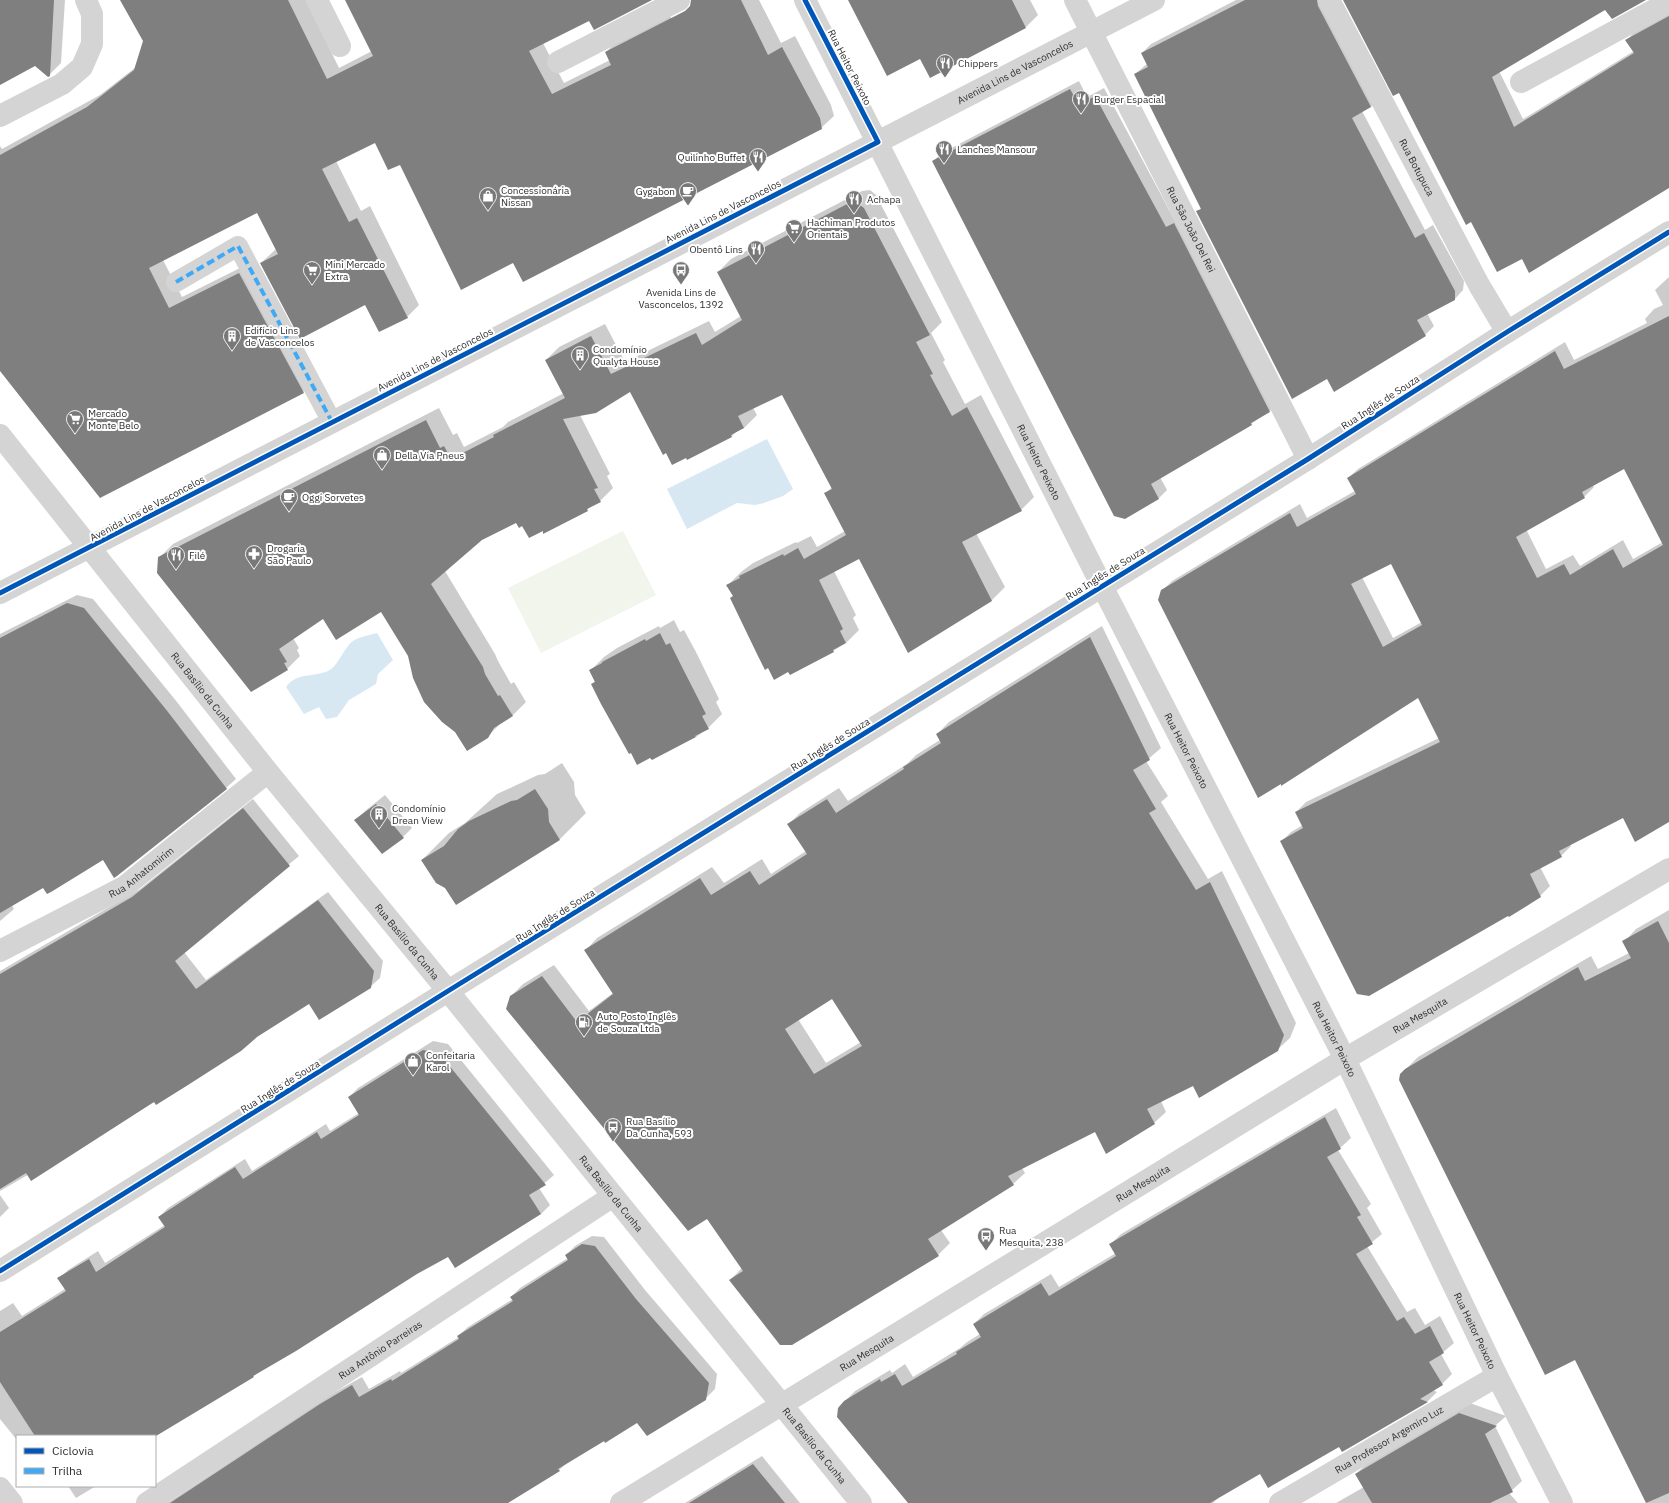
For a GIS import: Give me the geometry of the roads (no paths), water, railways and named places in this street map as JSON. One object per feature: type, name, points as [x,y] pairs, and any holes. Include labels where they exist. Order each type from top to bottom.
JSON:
[{"type":"street","points":[[0,116],[62,84],[82,67],[92,44],[92,14],[86,0]]},
{"type":"street","points":[[317,0],[340,46]]},
{"type":"street","points":[[558,62],[679,0]]},
{"type":"street","name":"Rua Heitor Peixoto","points":[[806,0],[1102,586],[1345,1059],[1497,1376],[1562,1503]]},
{"type":"street","name":"Rua São João Del Rei","points":[[1075,0],[1308,459]]},
{"type":"street","name":"Avenida Lins de Vasconcelos","points":[[0,593],[1154,0]]},
{"type":"street","name":"Rua Botupuca","points":[[1329,0],[1479,285],[1507,332]]},
{"type":"street","points":[[1521,82],[1669,2]]},
{"type":"street","name":"Rua Inglês de Souza","points":[[0,1271],[448,991],[1308,459],[1507,332],[1669,232]]},
{"type":"street","points":[[176,282],[238,246],[332,422]]},
{"type":"street","name":"Rua Basílio da Cunha","points":[[0,435],[268,772],[448,991],[860,1503]]},
{"type":"street","name":"Rua Anhatomirim","points":[[0,951],[124,887],[268,772]]},
{"type":"street","name":"Rua Mesquita","points":[[621,1503],[1345,1059],[1669,869]]},
{"type":"street","name":"Rua Antônio Parreiras","points":[[147,1503],[613,1196]]},
{"type":"street","name":"Rua Professor Argemiro Luz","points":[[1280,1503],[1497,1376]]},
{"type":"street","points":[[0,1488],[12,1503]]},
{"type":"place","name":"Chippers","points":[[945,78]]},
{"type":"place","name":"Burger Espacial","points":[[1081,114]]},
{"type":"place","name":"Lanches Mansour","points":[[944,164]]},
{"type":"place","name":"Quilinho Buffet","points":[[758,172]]},
{"type":"place","name":"Gygabon","points":[[688,206]]},
{"type":"place","name":"Concessionária Nissan","points":[[488,211]]},
{"type":"place","name":"Achapa","points":[[854,214]]},
{"type":"place","name":"Hachiman Produtos Orientais","points":[[794,243]]},
{"type":"place","name":"Obentô Lins","points":[[756,264]]},
{"type":"place","name":"Mini Mercado Extra","points":[[312,285]]},
{"type":"place","name":"Avenida Lins de Vasconcelos, 1392","points":[[681,285]]},
{"type":"place","name":"Edifício Lins de Vasconcelos","points":[[232,351]]},
{"type":"place","name":"Condomínio Qualyta House","points":[[580,370]]},
{"type":"place","name":"Mercado Monte Belo","points":[[75,434]]},
{"type":"place","name":"Della Via Pneus","points":[[382,470]]},
{"type":"place","name":"Oggi Sorvetes","points":[[289,512]]},
{"type":"place","name":"Drogaria São Paulo","points":[[254,569]]},
{"type":"place","name":"Filé","points":[[176,570]]},
{"type":"place","name":"Condomínio Drean View","points":[[379,829]]},
{"type":"place","name":"Auto Posto Inglês de Souza Ltda","points":[[584,1037]]},
{"type":"place","name":"Confeitaria Karol","points":[[413,1076]]},
{"type":"place","name":"Rua Basílio Da Cunha, 593","points":[[613,1142]]},
{"type":"place","name":"Rua Mesquita, 238","points":[[986,1251]]}]
